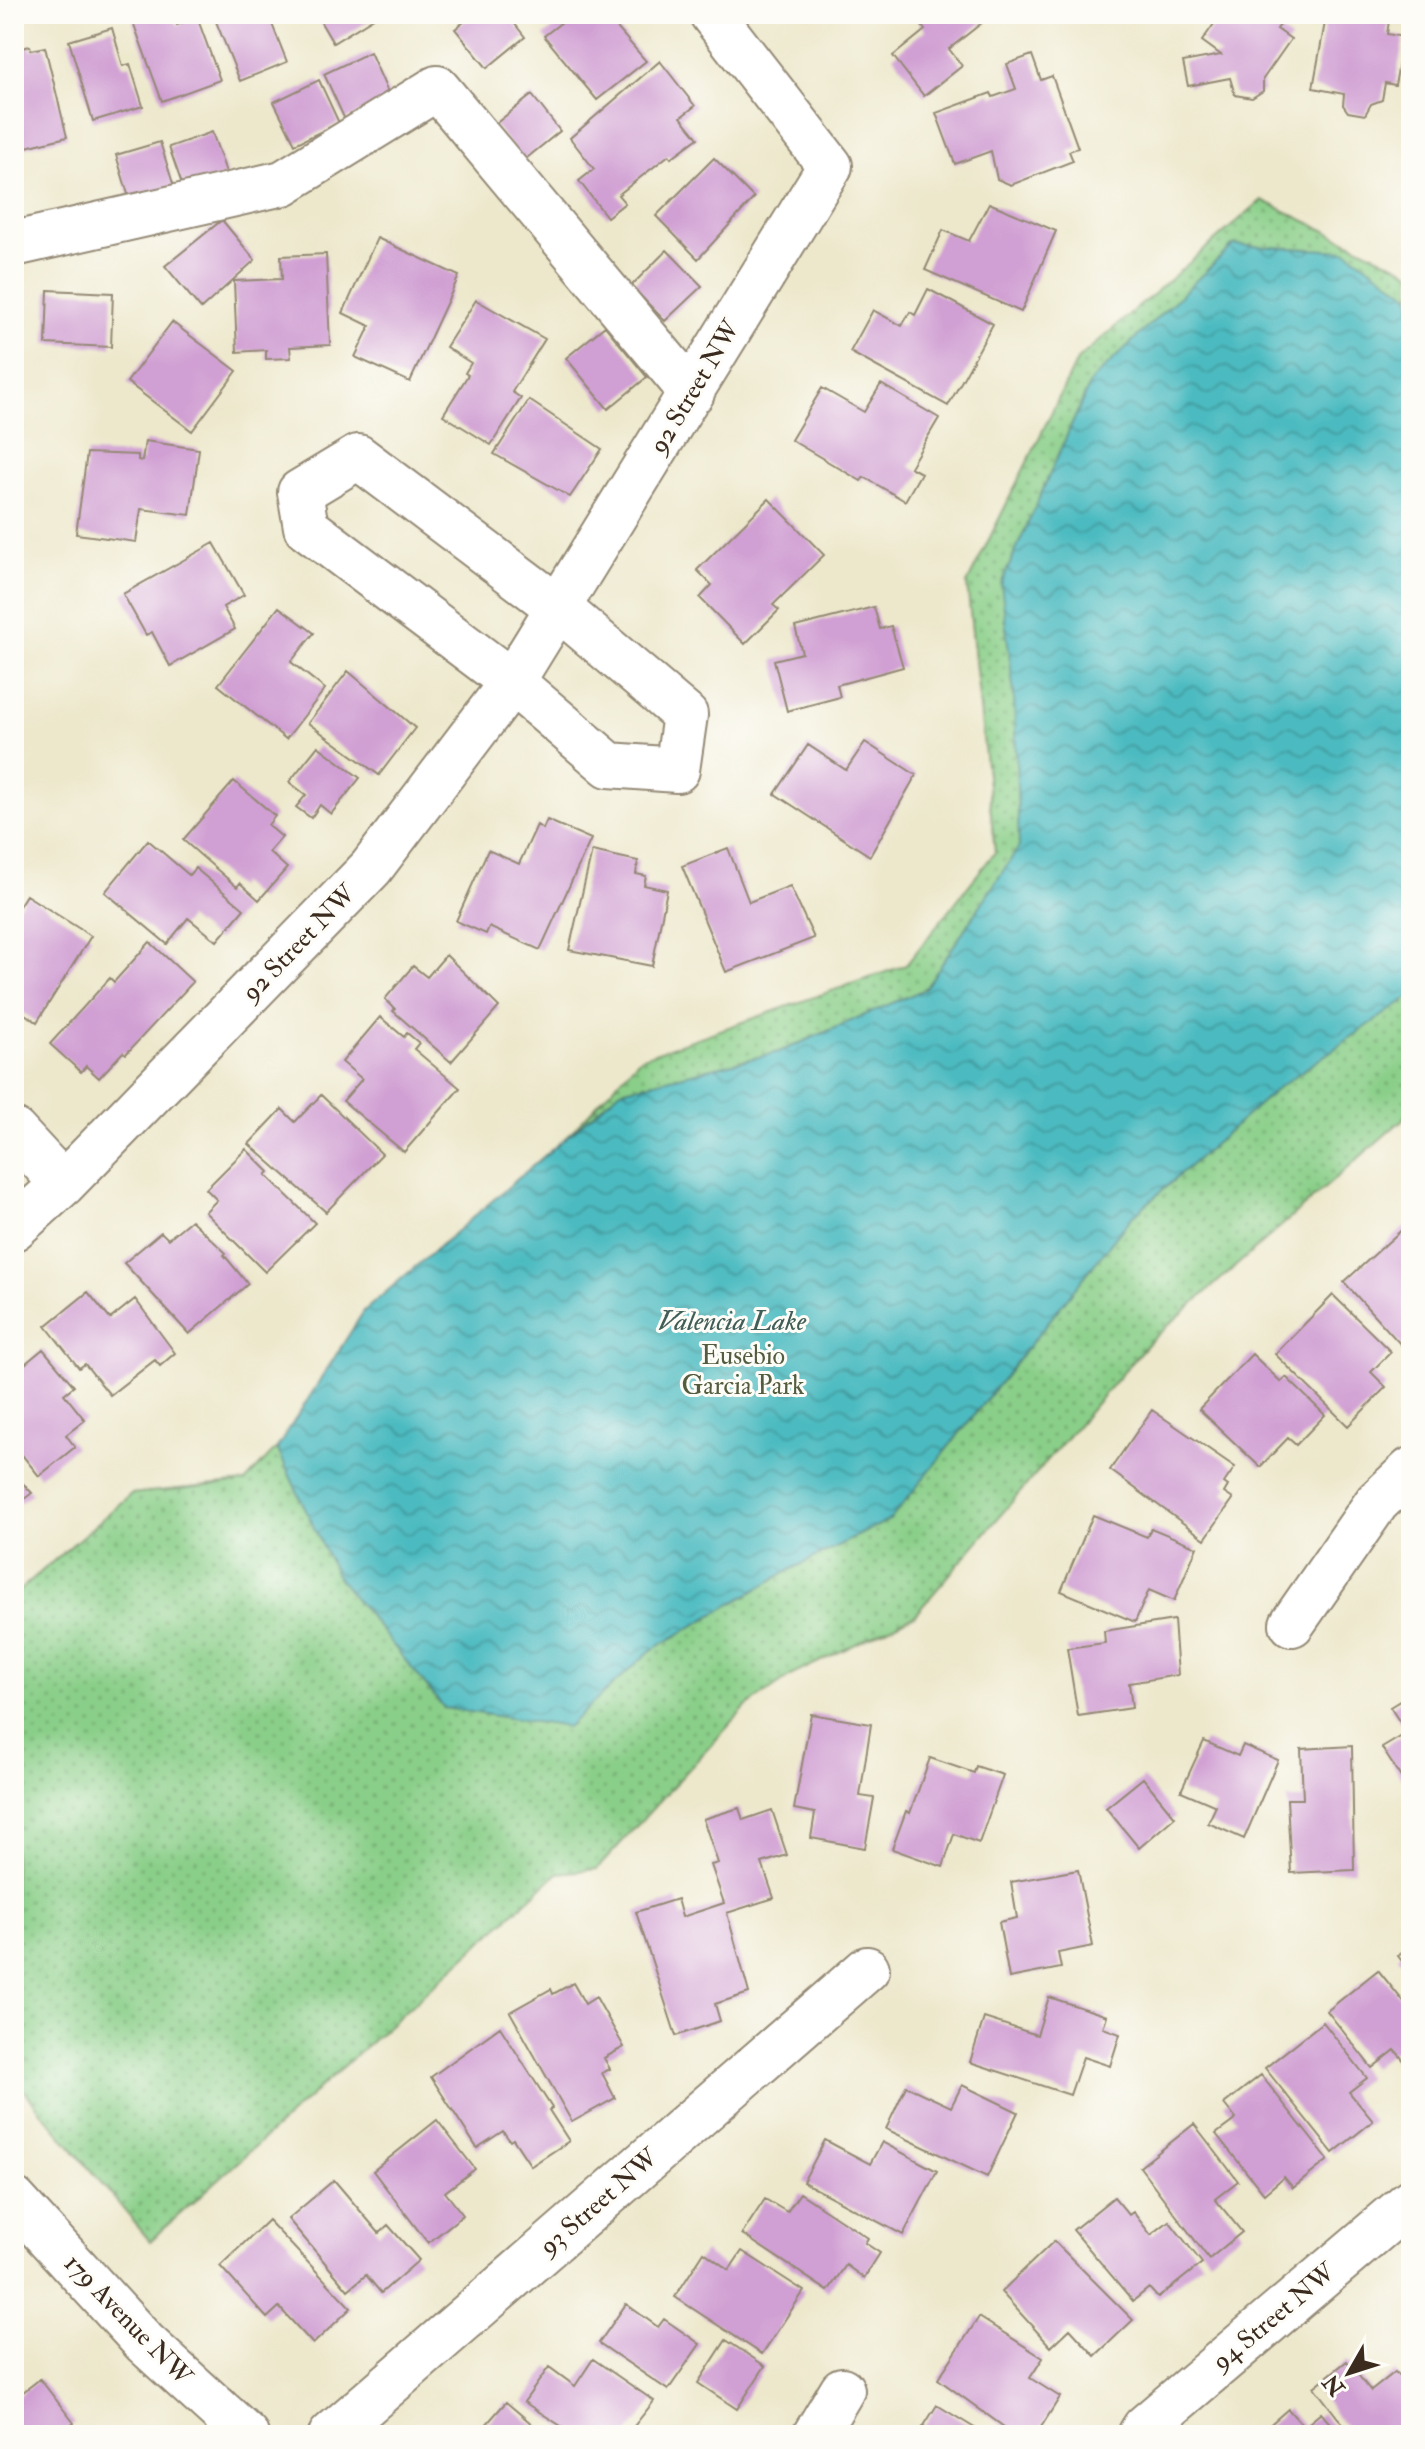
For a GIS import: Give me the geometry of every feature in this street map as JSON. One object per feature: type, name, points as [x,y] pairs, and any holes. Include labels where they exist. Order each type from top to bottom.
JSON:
[{"type":"street","name":"92 Street NW","points":[[14,1228],[63,1184],[371,868],[512,682],[560,609],[830,166],[712,14]]},
{"type":"street","points":[[14,244],[283,183],[437,88],[692,393]]},
{"type":"street","points":[[358,457],[560,609],[685,715],[677,770],[609,765],[512,682],[306,527],[300,492],[358,457]]},
{"type":"street","points":[[14,1131],[63,1184]]},
{"type":"street","points":[[1292,1624],[1377,1502],[1411,1470]]},
{"type":"street","name":"93 Street NW","points":[[331,2435],[867,1969]]},
{"type":"street","name":"179 Avenue NW","points":[[14,2200],[145,2343],[246,2435]]},
{"type":"street","name":"94 Street NW","points":[[1140,2435],[1145,2427],[1411,2201]]},
{"type":"street","points":[[815,2435],[842,2390]]},
{"type":"green space","name":"Valencia Lake","points":[[1262,200],[1411,272],[1411,1112],[1147,1344],[915,1615],[792,1675],[746,1707],[597,1869],[558,1873],[150,2241],[14,2079],[14,1595],[131,1494],[245,1482],[640,1058],[906,965],[995,852],[967,584],[1078,359]]},
{"type":"water","name":"Valencia Lake","points":[[1233,245],[1347,251],[1411,296],[1411,996],[1279,1087],[1132,1217],[891,1519],[792,1569],[650,1651],[567,1727],[444,1708],[336,1575],[277,1448],[364,1311],[621,1090],[779,1052],[925,989],[1019,847],[1014,695],[1001,584],[1091,381]]},
{"type":"building","points":[[154,14],[173,14],[177,25],[197,17],[220,80],[162,101],[133,22]]},
{"type":"building","points":[[213,14],[268,14],[287,62],[240,81]]},
{"type":"building","points":[[316,14],[380,14],[333,43]]},
{"type":"building","points":[[474,14],[507,14],[525,37],[487,68],[455,29]]},
{"type":"building","points":[[572,14],[605,14],[646,61],[597,100],[544,36]]},
{"type":"building","points":[[927,14],[993,14],[949,49],[962,66],[924,96],[893,56],[925,30],[918,21]]},
{"type":"building","points":[[1221,14],[1288,14],[1277,29],[1291,39],[1263,79],[1263,91],[1252,98],[1235,95],[1230,78],[1188,86],[1183,62],[1221,55],[1202,41]]},
{"type":"building","points":[[1317,14],[1390,14],[1387,34],[1404,37],[1395,85],[1385,83],[1382,100],[1371,104],[1365,115],[1348,112],[1343,105],[1344,94],[1313,88],[1326,17]]},
{"type":"building","points":[[112,28],[123,66],[130,64],[143,106],[93,121],[69,41]]},
{"type":"building","points":[[30,46],[31,50],[45,47],[67,137],[22,148],[14,117],[14,50]]},
{"type":"building","points":[[370,52],[391,99],[345,120],[324,74]]},
{"type":"building","points":[[1032,55],[1041,80],[1052,76],[1078,148],[1069,151],[1073,161],[1011,185],[997,179],[991,151],[955,164],[936,113],[991,93],[993,97],[1016,89],[1007,64]]},
{"type":"building","points":[[660,61],[695,106],[681,117],[698,138],[671,158],[669,155],[618,195],[625,203],[607,217],[579,181],[594,169],[570,138]]},
{"type":"building","points":[[319,80],[339,123],[295,144],[274,102]]},
{"type":"building","points":[[532,95],[560,131],[523,161],[494,125]]},
{"type":"building","points":[[212,132],[227,175],[184,190],[169,147]]},
{"type":"building","points":[[160,142],[175,190],[131,204],[116,155]]},
{"type":"building","points":[[714,158],[754,198],[698,259],[656,216]]},
{"type":"building","points":[[989,203],[1056,231],[1021,312],[925,270],[943,230],[969,241]]},
{"type":"building","points":[[222,220],[255,260],[201,309],[165,266]]},
{"type":"building","points":[[377,238],[459,276],[410,382],[355,357],[370,326],[343,313]]},
{"type":"building","points":[[667,250],[702,286],[665,321],[631,286]]},
{"type":"building","points":[[326,254],[330,345],[290,347],[291,358],[266,359],[266,350],[237,352],[234,281],[282,279],[281,256]]},
{"type":"building","points":[[928,289],[993,324],[948,406],[850,352],[873,310],[902,326],[910,312],[915,315]]},
{"type":"building","points":[[48,290],[113,293],[111,347],[46,344]]},
{"type":"building","points":[[476,300],[545,339],[512,392],[521,398],[491,445],[443,415],[468,375],[465,373],[471,363],[446,347]]},
{"type":"building","points":[[172,322],[237,371],[192,431],[127,382]]},
{"type":"building","points":[[605,326],[647,377],[608,409],[566,358]]},
{"type":"building","points":[[881,384],[939,418],[910,467],[921,473],[905,501],[864,477],[861,481],[791,440],[822,388],[864,412]]},
{"type":"building","points":[[529,400],[602,449],[570,497],[494,454]]},
{"type":"building","points":[[145,441],[199,449],[190,515],[141,509],[136,542],[76,534],[87,453],[138,455],[138,460],[142,461]]},
{"type":"building","points":[[769,499],[824,555],[773,605],[779,610],[745,644],[700,598],[712,585],[697,570]]},
{"type":"building","points":[[214,543],[244,595],[223,607],[235,629],[170,666],[152,632],[146,635],[123,594]]},
{"type":"building","points":[[279,607],[314,633],[291,662],[325,689],[286,739],[218,685]]},
{"type":"building","points":[[874,607],[880,629],[891,626],[903,667],[837,685],[840,697],[787,711],[774,660],[802,653],[795,627]]},
{"type":"building","points":[[348,671],[415,728],[379,775],[308,723]]},
{"type":"building","points":[[865,742],[916,775],[870,856],[775,794],[808,745],[846,770]]},
{"type":"building","points":[[318,746],[360,778],[331,814],[320,805],[311,818],[296,807],[306,795],[289,782]]},
{"type":"building","points":[[234,781],[275,816],[268,825],[282,837],[269,852],[287,868],[259,900],[240,883],[237,887],[183,840]]},
{"type":"building","points":[[547,820],[591,839],[540,950],[489,927],[486,934],[456,921],[488,850],[519,864],[537,825],[543,829]]},
{"type":"building","points":[[148,840],[189,875],[195,868],[244,909],[217,941],[188,918],[167,944],[105,892]]},
{"type":"building","points":[[728,848],[749,902],[790,886],[814,938],[726,972],[682,866]]},
{"type":"building","points":[[592,851],[638,861],[636,874],[646,876],[644,885],[667,890],[652,966],[569,950]]},
{"type":"building","points":[[26,895],[91,936],[37,1022],[14,1007],[14,914]]},
{"type":"building","points":[[150,942],[193,982],[126,1054],[123,1052],[99,1078],[86,1066],[81,1072],[50,1044],[110,978],[114,982]]},
{"type":"building","points":[[446,955],[499,1007],[451,1062],[393,1011],[395,1009],[385,999],[413,966],[427,977]]},
{"type":"building","points":[[380,1017],[404,1037],[407,1033],[419,1043],[414,1049],[460,1088],[404,1152],[343,1101],[362,1079],[342,1062]]},
{"type":"building","points":[[321,1095],[382,1154],[326,1212],[249,1144],[282,1109],[295,1122]]},
{"type":"building","points":[[246,1149],[269,1172],[266,1175],[315,1223],[265,1272],[205,1212],[217,1200],[206,1189]]},
{"type":"building","points":[[191,1220],[226,1253],[224,1255],[248,1284],[189,1334],[124,1263],[161,1232],[168,1239]]},
{"type":"building","points":[[1406,1226],[1411,1232],[1411,1356],[1344,1282]]},
{"type":"building","points":[[88,1292],[110,1319],[135,1299],[175,1353],[160,1366],[155,1360],[110,1395],[85,1364],[79,1368],[46,1326]]},
{"type":"building","points":[[1333,1295],[1391,1352],[1371,1372],[1386,1387],[1348,1426],[1275,1354]]},
{"type":"building","points":[[43,1349],[74,1386],[64,1394],[85,1420],[66,1435],[75,1447],[39,1476],[14,1445],[14,1373]]},
{"type":"building","points":[[1252,1354],[1281,1382],[1286,1377],[1325,1415],[1296,1445],[1288,1438],[1260,1467],[1199,1409]]},
{"type":"building","points":[[1152,1410],[1235,1467],[1224,1483],[1228,1486],[1224,1493],[1233,1499],[1205,1539],[1110,1470]]},
{"type":"building","points":[[14,1474],[32,1493],[14,1507]]},
{"type":"building","points":[[1093,1515],[1147,1537],[1151,1528],[1197,1547],[1174,1601],[1149,1590],[1135,1622],[1061,1591]]},
{"type":"building","points":[[1174,1620],[1178,1675],[1129,1683],[1132,1708],[1078,1716],[1067,1648],[1105,1643],[1104,1631]]},
{"type":"building","points":[[1411,1694],[1411,1793],[1382,1748],[1407,1733],[1390,1707]]},
{"type":"building","points":[[811,1714],[871,1724],[860,1796],[874,1798],[865,1848],[811,1838],[815,1813],[794,1809]]},
{"type":"building","points":[[1204,1741],[1238,1756],[1243,1745],[1278,1760],[1244,1839],[1208,1823],[1216,1806],[1181,1791]]},
{"type":"building","points":[[1352,1746],[1354,1870],[1291,1873],[1287,1799],[1303,1799],[1301,1749]]},
{"type":"building","points":[[930,1758],[974,1773],[976,1766],[1003,1775],[979,1843],[954,1834],[943,1867],[892,1849],[906,1811],[910,1813]]},
{"type":"building","points":[[1143,1778],[1175,1817],[1139,1848],[1106,1808]]},
{"type":"building","points":[[739,1808],[743,1820],[772,1810],[787,1855],[762,1863],[774,1898],[727,1913],[749,1993],[715,2004],[720,2021],[676,2036],[636,1912],[677,1899],[682,1917],[724,1903],[711,1865],[718,1863],[703,1819]]},
{"type":"building","points":[[1078,1870],[1093,1946],[1058,1953],[1061,1968],[1009,1978],[999,1922],[1017,1918],[1011,1882]]},
{"type":"building","points":[[1411,1945],[1411,1973],[1398,1956]]},
{"type":"building","points":[[1378,1970],[1411,2011],[1411,2069],[1395,2050],[1372,2068],[1327,2011]]},
{"type":"building","points":[[573,1983],[585,2004],[596,1997],[624,2047],[604,2058],[610,2069],[602,2073],[615,2098],[572,2122],[510,2012],[551,1989],[553,1994]]},
{"type":"building","points":[[1049,1997],[1107,2016],[1103,2028],[1120,2034],[1110,2066],[1083,2057],[1070,2095],[970,2062],[984,2018],[1037,2035]]},
{"type":"building","points":[[1323,2022],[1367,2078],[1349,2092],[1373,2121],[1333,2153],[1265,2068]]},
{"type":"building","points":[[500,2027],[552,2108],[549,2110],[569,2141],[531,2166],[513,2139],[510,2141],[503,2131],[477,2148],[431,2077]]},
{"type":"building","points":[[1261,2075],[1328,2160],[1293,2188],[1284,2177],[1264,2194],[1216,2134],[1236,2119],[1224,2104]]},
{"type":"building","points":[[962,2085],[1018,2112],[987,2177],[886,2129],[906,2086],[951,2107]]},
{"type":"building","points":[[437,2120],[475,2169],[445,2192],[463,2215],[428,2243],[373,2171]]},
{"type":"building","points":[[1194,2124],[1238,2181],[1215,2199],[1242,2232],[1209,2259],[1140,2167]]},
{"type":"building","points":[[825,2140],[870,2164],[882,2142],[937,2171],[903,2235],[803,2182]]},
{"type":"building","points":[[334,2180],[379,2233],[388,2225],[419,2260],[381,2293],[366,2275],[348,2290],[288,2219]]},
{"type":"building","points":[[800,2193],[868,2238],[865,2243],[880,2253],[864,2278],[846,2265],[828,2291],[742,2234],[765,2199],[787,2212]]},
{"type":"building","points":[[1114,2197],[1129,2215],[1133,2212],[1151,2235],[1169,2221],[1202,2263],[1158,2298],[1149,2288],[1133,2301],[1073,2230]]},
{"type":"building","points":[[268,2220],[351,2308],[313,2344],[279,2307],[267,2318],[220,2266]]},
{"type":"building","points":[[1054,2241],[1133,2320],[1095,2356],[1070,2329],[1051,2347],[1001,2292]]},
{"type":"building","points":[[742,2251],[804,2291],[762,2354],[675,2297],[704,2252],[729,2270]]},
{"type":"building","points":[[626,2304],[658,2327],[664,2319],[700,2344],[668,2390],[599,2343]]},
{"type":"building","points":[[979,2317],[1043,2358],[1030,2378],[1060,2397],[1036,2435],[1015,2435],[938,2379]]},
{"type":"building","points":[[726,2340],[765,2366],[737,2409],[698,2383]]},
{"type":"building","points":[[593,2359],[654,2401],[627,2435],[575,2435],[524,2402],[549,2367],[575,2386]]},
{"type":"building","points":[[1347,2361],[1371,2391],[1395,2372],[1411,2392],[1411,2435],[1354,2435],[1338,2418],[1314,2387]]},
{"type":"building","points":[[40,2379],[74,2423],[59,2435],[14,2435],[14,2399]]},
{"type":"building","points":[[506,2402],[539,2430],[535,2435],[477,2435]]},
{"type":"building","points":[[937,2405],[986,2435],[922,2435],[920,2432]]},
{"type":"building","points":[[1288,2409],[1304,2427],[1321,2413],[1340,2435],[1258,2435]]},
{"type":"park label","name":"Eusebio Garcia Park","points":[[743,1371]]}]
